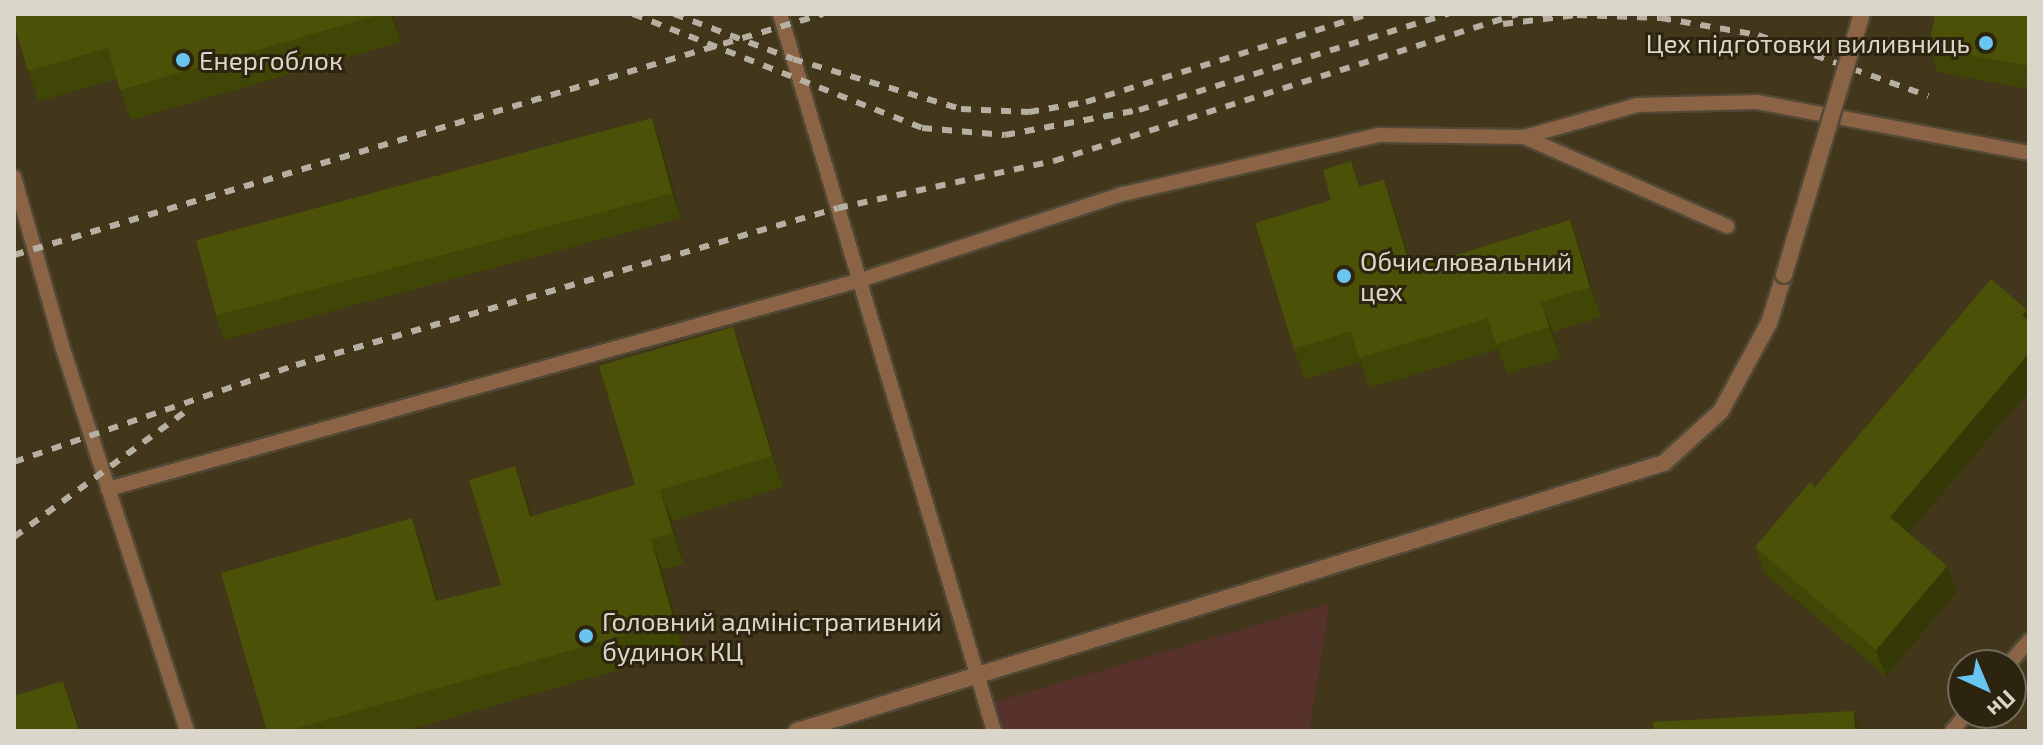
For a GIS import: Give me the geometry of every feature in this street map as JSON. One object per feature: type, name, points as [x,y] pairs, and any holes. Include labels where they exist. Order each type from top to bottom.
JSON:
[{"type":"street","points":[[797,731],[1664,463],[1721,411],[1769,323],[1862,14]]},
{"type":"lane","points":[[780,14],[994,731]]},
{"type":"lane","points":[[108,489],[861,280],[1123,194],[1379,135],[1524,137],[1638,105],[1757,102],[2029,153]]},
{"type":"lane","points":[[1524,137],[1727,226]]},
{"type":"lane","points":[[14,177],[108,489],[187,731]]},
{"type":"shaded area","points":[[14,14],[2029,14],[2029,731],[14,731]]},
{"type":"shaded area","points":[[1330,603],[1309,731],[1002,731],[995,702]]},
{"type":"building","points":[[14,14],[381,14],[120,90],[108,48],[28,71]]},
{"type":"building","name":"Цех підготовки виливниць","points":[[1935,14],[2029,14],[2029,66],[1929,47]]},
{"type":"building","points":[[652,118],[672,193],[216,316],[196,240]]},
{"type":"building","name":"Обчислювальний цех","points":[[1351,161],[1359,187],[1384,180],[1411,269],[1570,220],[1590,287],[1541,302],[1549,327],[1496,344],[1488,318],[1359,358],[1351,331],[1294,349],[1255,223],[1331,200],[1323,170]]},
{"type":"building","points":[[1991,279],[2027,310],[2022,315],[2029,321],[2029,353],[1890,517],[1947,566],[1876,650],[1755,547],[1810,482],[1815,487]]},
{"type":"building","points":[[733,327],[772,456],[660,490],[673,533],[651,539],[674,621],[287,731],[267,731],[221,573],[412,518],[436,601],[501,585],[469,480],[515,466],[530,517],[635,485],[599,366]]},
{"type":"building","points":[[63,681],[79,731],[14,731],[14,696]]},
{"type":"building","points":[[1854,711],[1855,731],[1654,731],[1653,722]]},
{"type":"railway","points":[[633,14],[922,128],[1005,135],[1139,110],[1448,14]]},
{"type":"railway","points":[[674,14],[793,59],[961,109],[1029,112],[1086,102],[1368,14]]},
{"type":"railway","points":[[14,255],[823,14]]},
{"type":"railway","points":[[14,462],[296,365],[838,208],[1054,161],[1517,14]]},
{"type":"railway","points":[[1503,24],[1584,14]]},
{"type":"railway","points":[[1577,15],[1661,18],[1758,35],[1928,96]]},
{"type":"railway","points":[[14,537],[185,412]]},
{"type":"place","name":"Цех підготовки виливниць","points":[[1986,43]]},
{"type":"place","name":"Енергоблок","points":[[183,60]]},
{"type":"place","name":"Обчислювальний цех","points":[[1344,276]]},
{"type":"place","name":"Головний адміністративний будинок КЦ","points":[[586,636]]}]
